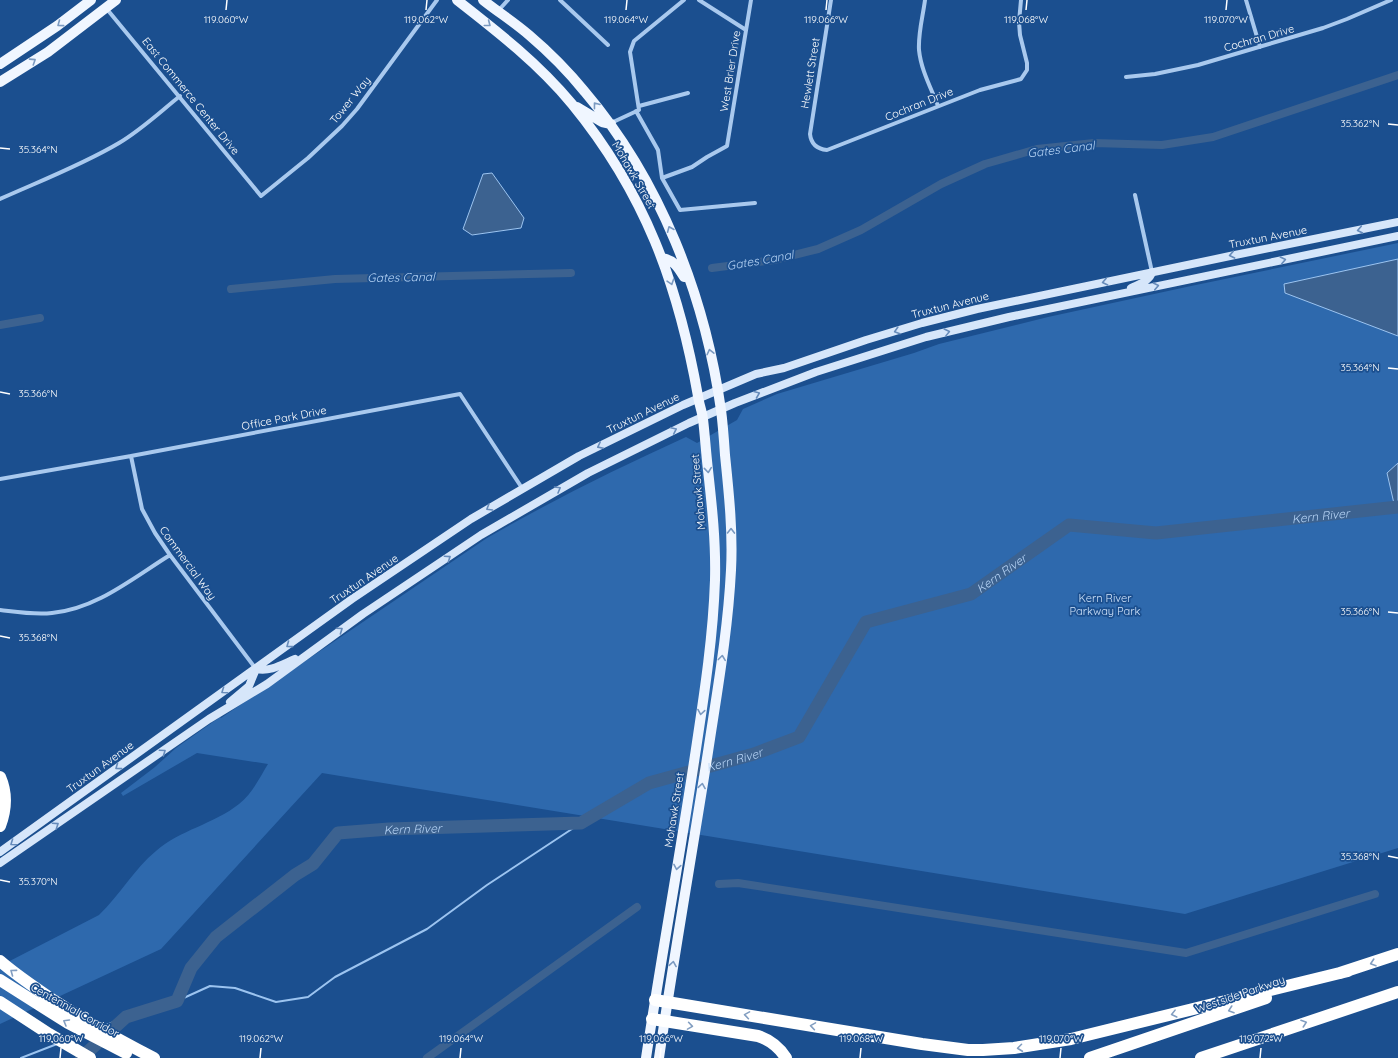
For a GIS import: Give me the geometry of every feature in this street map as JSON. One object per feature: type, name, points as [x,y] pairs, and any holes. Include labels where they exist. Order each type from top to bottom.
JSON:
[{"type":"highway","points":[[0,777],[4,788],[5,804],[0,826]]},
{"type":"highway","name":"Westside Parkway","points":[[1090,1058],[1398,954]]},
{"type":"highway","points":[[0,961],[34,987],[79,1017],[154,1058]]},
{"type":"highway","points":[[661,1001],[922,1044],[968,1050],[998,1050],[1071,1039],[1348,971]]},
{"type":"highway","name":"Centennial Corridor","points":[[0,980],[23,996],[68,1023],[138,1058]]},
{"type":"highway","points":[[1201,1058],[1398,992]]},
{"type":"highway","points":[[0,1002],[49,1034],[90,1058]]},
{"type":"highway","points":[[652,1019],[758,1036],[772,1043],[786,1058]]},
{"type":"main road","points":[[0,64],[52,30],[91,0]]},
{"type":"main road","points":[[0,82],[48,52],[116,0]]},
{"type":"main road","name":"Mohawk Street","points":[[457,0],[533,62],[571,102],[599,139],[626,181],[648,224],[676,298],[691,356],[698,399],[703,417],[712,520],[715,576],[712,628],[708,671],[684,829],[661,1001],[664,1022],[659,1058]]},
{"type":"main road","name":"Mohawk Street","points":[[483,0],[527,33],[548,52],[586,92],[627,147],[655,196],[675,241],[702,318],[714,369],[720,409],[732,523],[731,570],[721,667],[696,825],[661,1001],[652,1019],[646,1058]]},
{"type":"main road","points":[[571,102],[602,122],[611,124]]},
{"type":"main road","name":"Truxtun Avenue","points":[[0,852],[352,599],[471,519],[579,456],[717,390],[756,374],[784,368],[866,340],[922,323],[999,304],[1398,222]]},
{"type":"main road","name":"Truxtun Avenue","points":[[0,863],[110,789],[209,719],[267,684],[363,614],[487,531],[588,473],[639,446],[720,409],[816,372],[926,337],[995,320],[1398,236]]},
{"type":"main road","points":[[662,258],[670,259],[675,263],[692,288]]},
{"type":"main road","points":[[1119,294],[1148,280],[1152,272]]},
{"type":"main road","points":[[209,719],[249,686],[256,669],[271,669],[308,653]]},
{"type":"main road","points":[[110,789],[113,781],[147,757],[155,740]]},
{"type":"street","name":"Tower Way","points":[[261,196],[308,158],[344,124],[358,108],[437,0]]},
{"type":"street","points":[[498,11],[508,0]]},
{"type":"street","points":[[560,0],[608,45]]},
{"type":"street","points":[[611,124],[639,110],[630,52],[634,42],[684,0]]},
{"type":"street","points":[[699,0],[746,30]]},
{"type":"street","name":"West Brier Drive","points":[[662,178],[692,167],[728,146],[751,0]]},
{"type":"street","name":"Hewlett Street","points":[[816,147],[810,139],[810,134],[831,0]]},
{"type":"street","points":[[925,0],[919,36],[919,49],[924,73],[938,106]]},
{"type":"street","name":"Cochran Drive","points":[[816,147],[820,150],[832,149],[980,90],[1021,79],[1026,70],[1019,22],[1021,0]]},
{"type":"street","points":[[1246,0],[1260,47]]},
{"type":"street","name":"Cochran Drive","points":[[1126,77],[1176,70],[1260,47],[1335,24],[1392,0]]},
{"type":"street","name":"East Commerce Center Drive","points":[[106,8],[261,196]]},
{"type":"street","points":[[638,106],[688,93]]},
{"type":"street","points":[[0,198],[108,150],[139,130],[180,96]]},
{"type":"street","points":[[636,111],[658,150],[662,178],[680,210],[755,203]]},
{"type":"street","points":[[1135,195],[1152,272]]},
{"type":"street","name":"Office Park Drive","points":[[0,479],[460,394],[522,488]]},
{"type":"street","name":"Commercial Way","points":[[131,456],[142,509],[155,533],[256,669]]},
{"type":"street","points":[[0,610],[39,614],[66,611],[82,607],[111,593],[170,555]]},
{"type":"green space","name":"Kern River Parkway Park","points":[[1398,243],[1398,848],[1185,914],[322,773],[161,949],[0,1024],[0,966],[99,915],[148,858],[156,851],[176,838],[219,817],[244,800],[268,764],[197,753],[123,796],[121,793],[155,767],[176,748],[220,717],[221,718],[487,538],[511,524],[585,485],[686,437],[697,443],[737,420],[743,409],[777,394],[914,353],[939,344],[1048,317]]},
{"type":"shaded area","points":[[492,173],[524,218],[521,228],[472,235],[463,229],[483,174]]},
{"type":"shaded area","points":[[1398,259],[1398,336],[1285,293],[1284,284]]},
{"type":"shaded area","points":[[1398,463],[1398,512],[1395,508],[1387,473]]},
{"type":"waterway","name":"Gates Canal","points":[[712,268],[774,260],[818,249],[861,230],[941,184],[985,164],[1037,149],[1094,143],[1162,145],[1213,137],[1398,75]]},
{"type":"waterway","name":"Gates Canal","points":[[231,289],[335,279],[571,273]]},
{"type":"waterway","points":[[0,325],[40,318]]},
{"type":"waterway","name":"Kern River","points":[[81,1058],[126,1017],[177,1001],[191,968],[216,937],[295,875],[313,864],[338,833],[389,829],[581,823],[649,783],[754,754],[799,737],[866,622],[971,594],[1069,525],[1156,533],[1398,507]]},
{"type":"waterway","points":[[177,1001],[210,986],[235,988],[276,1002],[308,997],[335,977],[427,929],[487,885],[581,823]]},
{"type":"waterway","points":[[719,884],[738,883],[1186,953],[1375,894]]},
{"type":"waterway","points":[[427,1058],[637,907]]},
{"type":"waterway","points":[[104,1026],[126,1017]]},
{"type":"waterway","points":[[69,1039],[81,1035]]},
{"type":"waterway","points":[[21,1058],[57,1044]]}]
